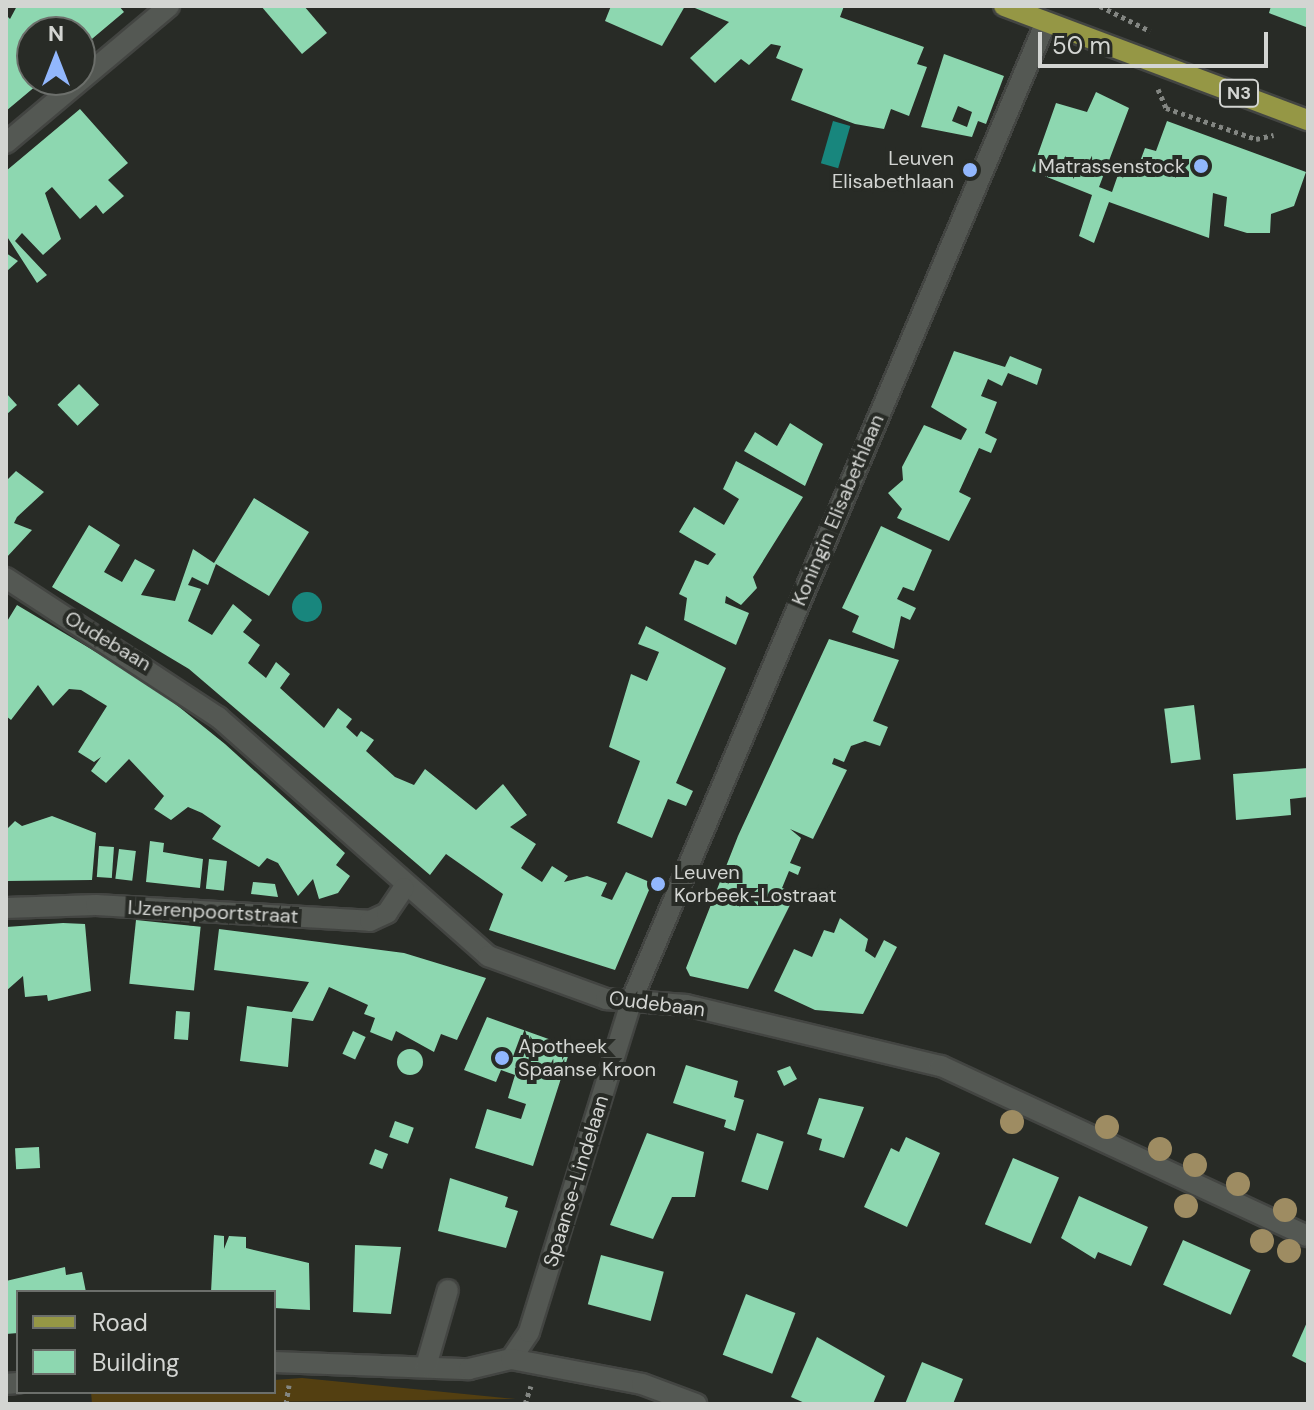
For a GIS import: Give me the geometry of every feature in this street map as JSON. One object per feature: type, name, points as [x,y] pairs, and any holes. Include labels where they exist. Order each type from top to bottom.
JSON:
[{"type":"main road","name":"N3","points":[[1004,6],[1308,120]]},
{"type":"street","points":[[6,143],[169,6]]},
{"type":"street","name":"Koningin Elisabethlaan","points":[[632,999],[1046,22]]},
{"type":"street","name":"Oudebaan","points":[[6,578],[218,717],[404,888],[465,940],[512,968],[606,999],[632,999],[941,1066],[1308,1236]]},
{"type":"street","name":"IJzerenpoortstraat","points":[[6,908],[96,905],[370,921],[387,913],[404,888]]},
{"type":"street","name":"Spaanse-Lindelaan","points":[[511,1359],[529,1332],[632,999]]},
{"type":"street","points":[[426,1366],[448,1290]]},
{"type":"street","points":[[276,1362],[469,1369],[511,1359],[642,1384],[696,1404]]},
{"type":"shaded area","points":[[302,1378],[516,1399],[92,1404],[91,1394],[276,1394],[276,1380]]},
{"type":"water","points":[[833,121],[850,126],[838,168],[821,163]]},
{"type":"water","points":[[307,592],[313,593],[321,601],[321,613],[313,621],[307,622],[301,621],[293,613],[292,607],[293,601],[301,593]]},
{"type":"building","points":[[17,6],[119,6],[124,12],[96,36],[96,16],[16,16],[16,96],[24,96],[6,111],[6,15],[10,19]]},
{"type":"building","points":[[261,6],[304,6],[327,33],[302,54]]},
{"type":"building","points":[[611,6],[685,6],[662,46],[605,21]]},
{"type":"building","points":[[690,6],[844,6],[840,17],[924,47],[917,64],[927,67],[909,116],[891,109],[884,129],[855,124],[791,100],[803,69],[776,58],[781,46],[771,44],[749,65],[741,59],[715,83],[690,58],[729,22]]},
{"type":"building","points":[[1271,6],[1308,6],[1306,27],[1269,13]]},
{"type":"building","points":[[944,54],[1004,76],[986,124],[978,121],[972,137],[921,127]],"holes":[[[958,106],[972,112],[967,127],[952,121]]]},
{"type":"building","points":[[1096,92],[1129,108],[1099,187],[1112,192],[1120,169],[1135,175],[1145,148],[1156,151],[1167,121],[1306,172],[1294,206],[1271,214],[1270,233],[1247,233],[1224,226],[1227,197],[1213,193],[1209,238],[1109,202],[1094,243],[1079,236],[1092,195],[1032,171],[1056,103],[1087,112]]},
{"type":"building","points":[[80,109],[128,163],[108,180],[124,196],[103,214],[96,205],[80,219],[52,187],[45,193],[61,239],[43,255],[22,233],[15,241],[47,275],[37,283],[6,235],[6,171]]},
{"type":"building","points":[[6,253],[18,261],[6,272]]},
{"type":"building","points":[[954,351],[1005,367],[1010,356],[1042,369],[1037,385],[1008,373],[1002,386],[988,379],[981,396],[997,402],[985,433],[997,439],[991,453],[979,448],[959,492],[971,498],[949,541],[897,518],[902,509],[888,493],[903,480],[902,467],[924,425],[961,440],[967,429],[931,407]]},
{"type":"building","points":[[79,384],[99,405],[78,426],[57,405]]},
{"type":"building","points":[[6,393],[17,405],[6,415]]},
{"type":"building","points":[[790,423],[823,444],[805,486],[744,451],[755,432],[777,446]]},
{"type":"building","points":[[736,461],[803,497],[753,577],[757,588],[741,605],[726,596],[725,603],[749,613],[736,645],[684,620],[687,598],[679,594],[695,560],[708,565],[716,554],[679,532],[694,507],[724,525],[739,499],[723,489]]},
{"type":"building","points":[[16,471],[44,492],[17,517],[14,523],[32,530],[6,558],[6,481]]},
{"type":"building","points":[[254,498],[309,532],[269,596],[216,564],[208,585],[192,577],[188,585],[201,589],[188,621],[212,635],[233,604],[252,620],[243,632],[260,645],[248,663],[266,678],[276,662],[290,674],[280,688],[324,728],[338,708],[352,719],[346,727],[357,737],[361,731],[374,740],[366,751],[395,777],[414,785],[425,769],[476,810],[503,784],[527,815],[510,827],[536,844],[521,868],[542,882],[552,866],[568,876],[564,882],[587,876],[607,883],[601,896],[612,900],[626,872],[652,883],[615,970],[489,930],[503,894],[446,854],[430,875],[189,669],[52,587],[89,525],[120,545],[104,572],[122,582],[135,559],[155,570],[141,595],[175,601],[193,549],[214,563]]},
{"type":"building","points":[[881,526],[932,550],[914,591],[903,587],[897,599],[916,608],[910,620],[901,616],[894,649],[852,632],[859,616],[842,608]]},
{"type":"building","points":[[17,605],[153,686],[225,744],[345,853],[336,865],[350,876],[338,893],[319,899],[313,879],[298,896],[278,863],[267,858],[259,867],[212,839],[221,826],[202,813],[188,807],[171,820],[154,809],[164,796],[129,759],[106,783],[91,771],[101,757],[94,762],[78,752],[107,706],[81,690],[69,689],[53,706],[38,685],[11,720],[6,716],[6,623]]},
{"type":"building","points":[[646,626],[726,668],[676,783],[693,791],[686,806],[668,799],[652,838],[617,823],[640,761],[609,747],[631,674],[647,681],[659,652],[638,644]]},
{"type":"building","points":[[829,639],[899,660],[873,721],[888,727],[880,746],[865,741],[851,746],[844,762],[834,758],[832,764],[847,770],[813,839],[790,829],[801,838],[790,863],[801,867],[798,875],[789,871],[782,888],[796,893],[748,989],[690,976],[686,968],[738,836]]},
{"type":"building","points":[[1194,705],[1201,760],[1171,763],[1164,709]]},
{"type":"building","points":[[1308,768],[1308,797],[1290,799],[1291,815],[1236,820],[1233,774]]},
{"type":"building","points":[[52,816],[96,833],[92,880],[6,881],[6,830],[15,821],[22,826]]},
{"type":"building","points":[[150,841],[164,843],[163,852],[203,859],[200,888],[146,882]]},
{"type":"building","points":[[99,846],[114,847],[112,878],[97,877]]},
{"type":"building","points":[[119,849],[136,851],[132,881],[115,879]]},
{"type":"building","points":[[209,859],[227,861],[224,891],[206,889]]},
{"type":"building","points":[[253,882],[275,884],[278,897],[251,894]]},
{"type":"building","points":[[840,918],[868,939],[865,951],[875,958],[884,940],[897,947],[863,1014],[815,1010],[774,991],[794,949],[812,957],[824,930],[834,933]]},
{"type":"building","points":[[136,920],[201,927],[194,990],[129,984]]},
{"type":"building","points":[[85,924],[91,991],[48,1001],[47,995],[25,997],[23,976],[6,991],[6,927]]},
{"type":"building","points":[[219,929],[404,953],[486,978],[457,1040],[441,1034],[434,1052],[396,1031],[392,1041],[370,1032],[375,1018],[364,1014],[368,1005],[329,987],[313,1021],[292,1018],[288,1067],[240,1061],[247,1006],[292,1012],[309,982],[214,970]]},
{"type":"building","points":[[176,1011],[190,1012],[188,1040],[174,1039]]},
{"type":"building","points":[[487,1017],[571,1047],[533,1166],[475,1148],[487,1109],[521,1119],[526,1104],[508,1098],[515,1075],[501,1070],[496,1082],[464,1070]]},
{"type":"building","points":[[353,1031],[366,1037],[355,1060],[342,1054]]},
{"type":"building","points":[[410,1049],[419,1053],[423,1062],[419,1071],[410,1075],[401,1071],[397,1062],[401,1053]]},
{"type":"building","points":[[686,1065],[738,1081],[734,1097],[744,1100],[735,1131],[724,1127],[726,1120],[673,1103]]},
{"type":"building","points":[[790,1066],[797,1079],[784,1086],[777,1071]]},
{"type":"building","points":[[819,1098],[864,1107],[844,1158],[819,1150],[822,1139],[807,1134]]},
{"type":"building","points":[[395,1121],[414,1128],[408,1144],[389,1137]]},
{"type":"building","points":[[647,1133],[704,1152],[695,1197],[672,1197],[653,1239],[610,1225]]},
{"type":"building","points":[[757,1133],[784,1142],[768,1190],[741,1182]]},
{"type":"building","points":[[906,1137],[940,1153],[907,1227],[864,1207],[891,1148],[899,1152]]},
{"type":"building","points":[[39,1147],[40,1168],[16,1169],[15,1148]]},
{"type":"building","points":[[375,1149],[388,1154],[382,1169],[369,1164]]},
{"type":"building","points":[[1013,1158],[1059,1178],[1031,1244],[985,1224]]},
{"type":"building","points":[[450,1178],[508,1197],[505,1207],[518,1211],[506,1248],[438,1231]]},
{"type":"building","points":[[1079,1196],[1148,1227],[1131,1266],[1098,1252],[1095,1259],[1061,1238]]},
{"type":"building","points":[[214,1235],[224,1236],[224,1249],[229,1236],[246,1237],[246,1248],[309,1263],[310,1310],[276,1308],[276,1290],[211,1290]]},
{"type":"building","points":[[1183,1240],[1251,1270],[1231,1315],[1163,1285]]},
{"type":"building","points":[[355,1245],[401,1247],[391,1314],[353,1312]]},
{"type":"building","points":[[601,1255],[664,1272],[651,1321],[588,1304]]},
{"type":"building","points":[[65,1267],[66,1275],[82,1272],[86,1290],[16,1290],[16,1333],[6,1334],[6,1281]]},
{"type":"building","points":[[746,1294],[795,1313],[772,1374],[723,1355]]},
{"type":"building","points":[[1308,1320],[1308,1364],[1292,1356]]},
{"type":"building","points":[[817,1337],[885,1376],[873,1404],[807,1404],[791,1397]]},
{"type":"building","points":[[922,1362],[963,1379],[953,1404],[905,1404]]},
{"type":"place","name":"Matrassenstock","points":[[1201,166]]},
{"type":"place","name":"Leuven Elisabethlaan","points":[[970,170]]},
{"type":"place","name":"Leuven Korbeek-Lostraat","points":[[658,884]]},
{"type":"place","name":"Apotheek Spaanse Kroon","points":[[502,1058]]}]
